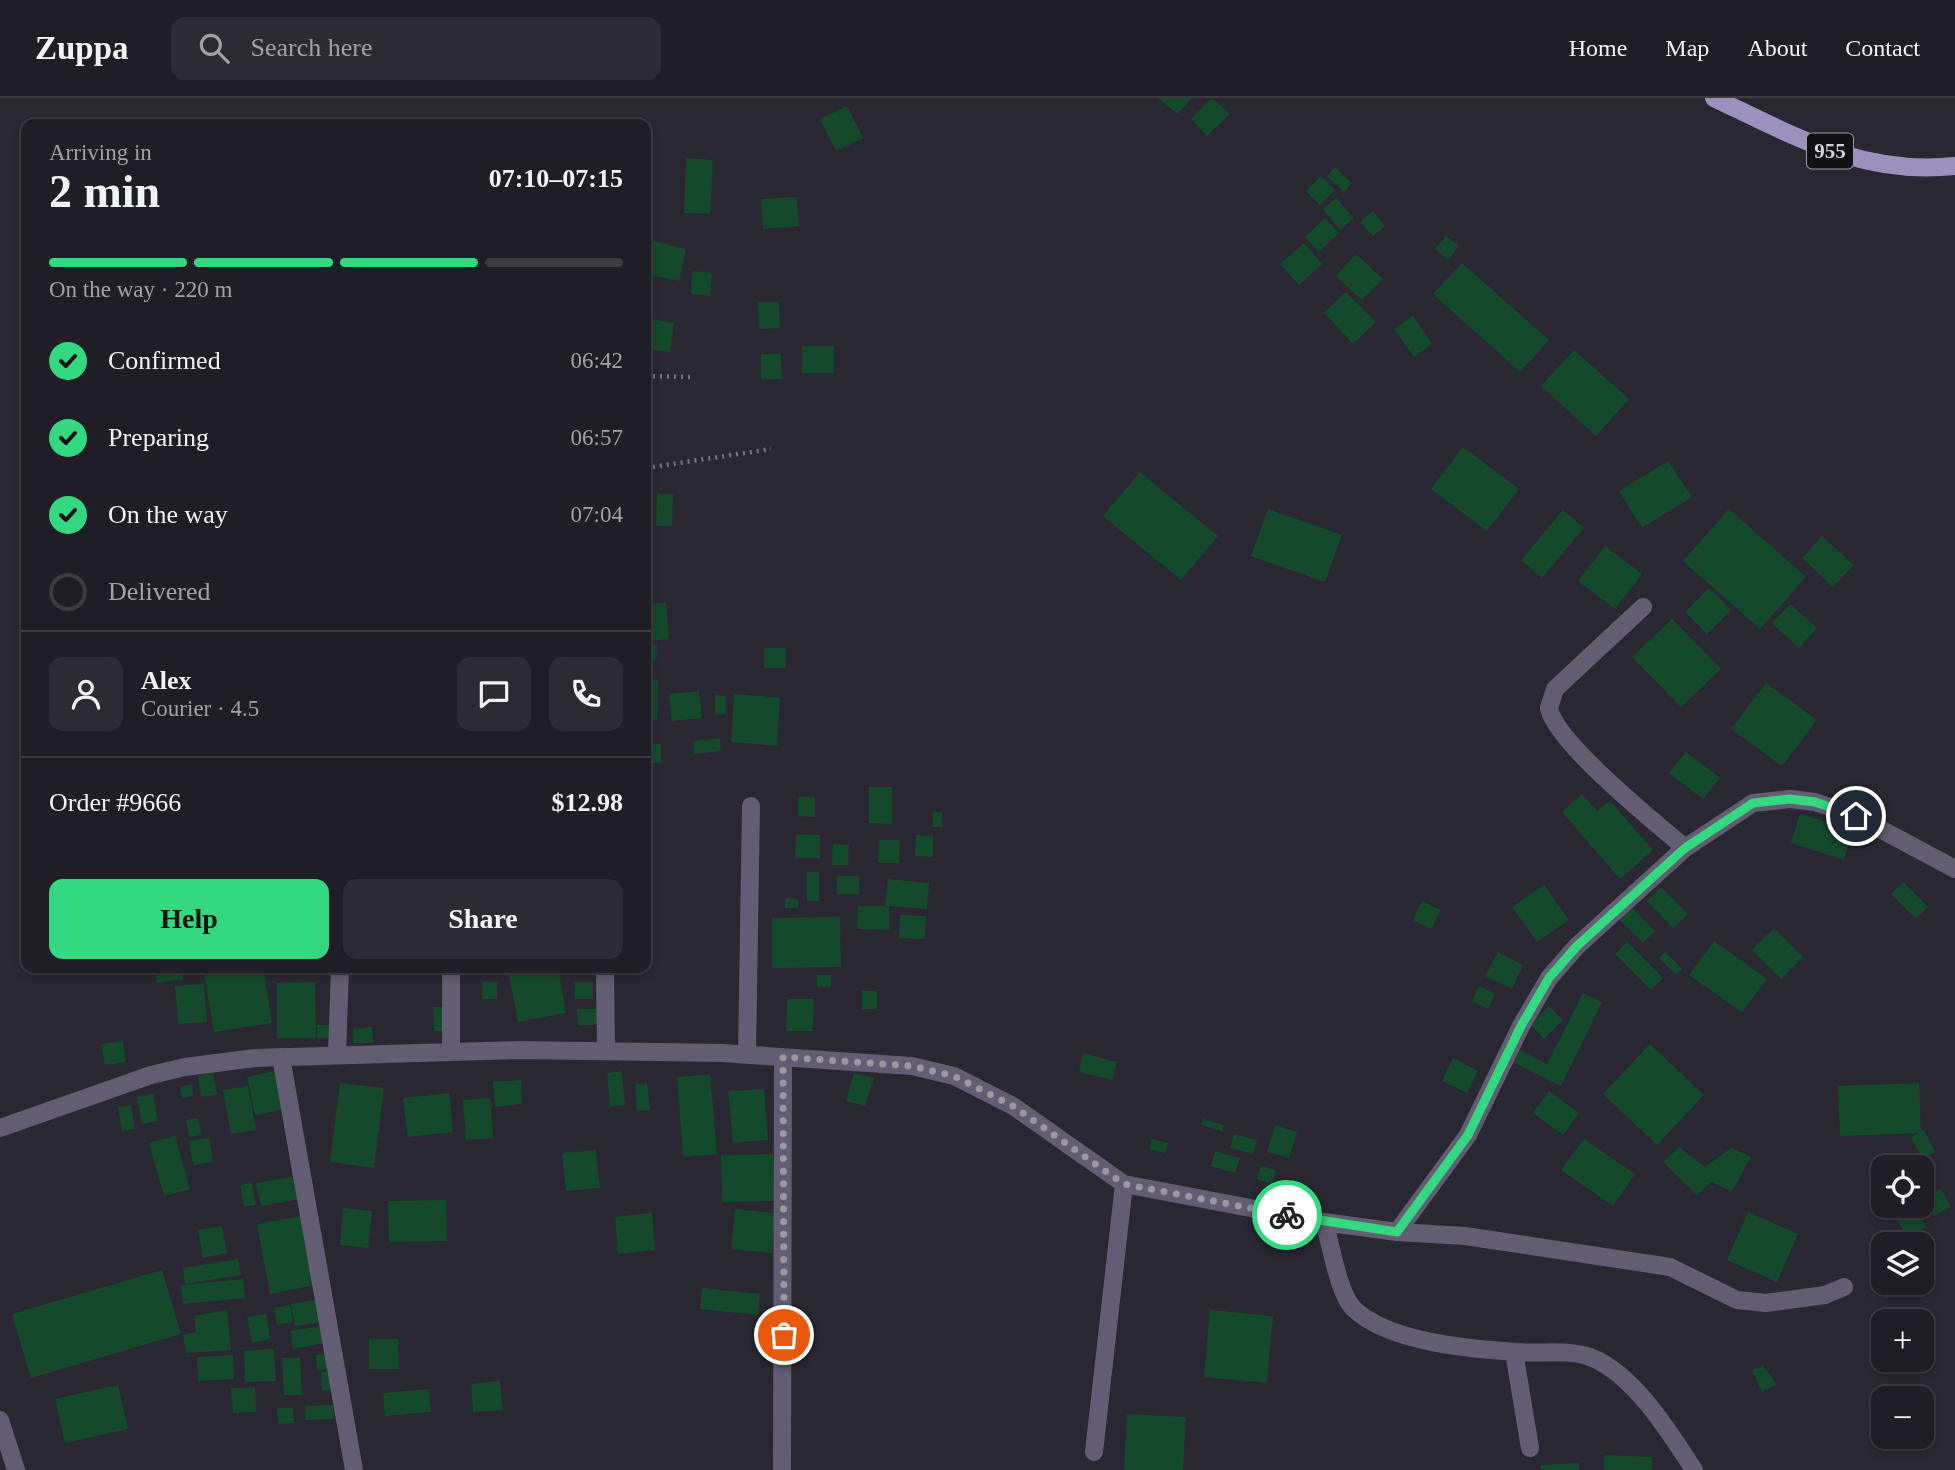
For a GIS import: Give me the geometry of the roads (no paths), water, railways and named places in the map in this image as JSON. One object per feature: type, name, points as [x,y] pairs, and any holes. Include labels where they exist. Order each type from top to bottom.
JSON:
[{"type":"main road","name":"955","points":[[1714,98],[1817,147],[1864,162],[1906,169],[1955,166]]},
{"type":"street","points":[[1643,607],[1555,689],[1549,708],[1560,730],[1610,782],[1685,848]]},
{"type":"street","points":[[1397,1232],[1468,1135],[1521,1026],[1549,978],[1577,946],[1685,848],[1753,803],[1790,799],[1815,802],[1856,816],[1955,869]]},
{"type":"street","points":[[747,1054],[751,806]]},
{"type":"street","points":[[337,1055],[340,973]]},
{"type":"street","points":[[451,973],[451,1050]]},
{"type":"street","points":[[605,973],[606,1051]]},
{"type":"street","points":[[0,1128],[151,1075],[186,1067],[281,1057],[451,1050],[606,1051],[747,1054],[912,1066],[954,1076],[1013,1106],[1124,1184],[1324,1222],[1397,1232],[1465,1236],[1670,1267],[1716,1292],[1746,1301],[1766,1303],[1825,1295],[1844,1287]]},
{"type":"street","points":[[281,1057],[354,1470]]},
{"type":"street","points":[[782,1470],[783,1057]]},
{"type":"street","points":[[1094,1452],[1124,1184]]},
{"type":"street","points":[[1324,1222],[1345,1295],[1353,1308],[1391,1331],[1422,1340],[1514,1352],[1590,1357],[1623,1377],[1671,1435],[1694,1470]]},
{"type":"street","points":[[1514,1352],[1530,1448]]},
{"type":"street","points":[[0,1420],[16,1470]]}]
